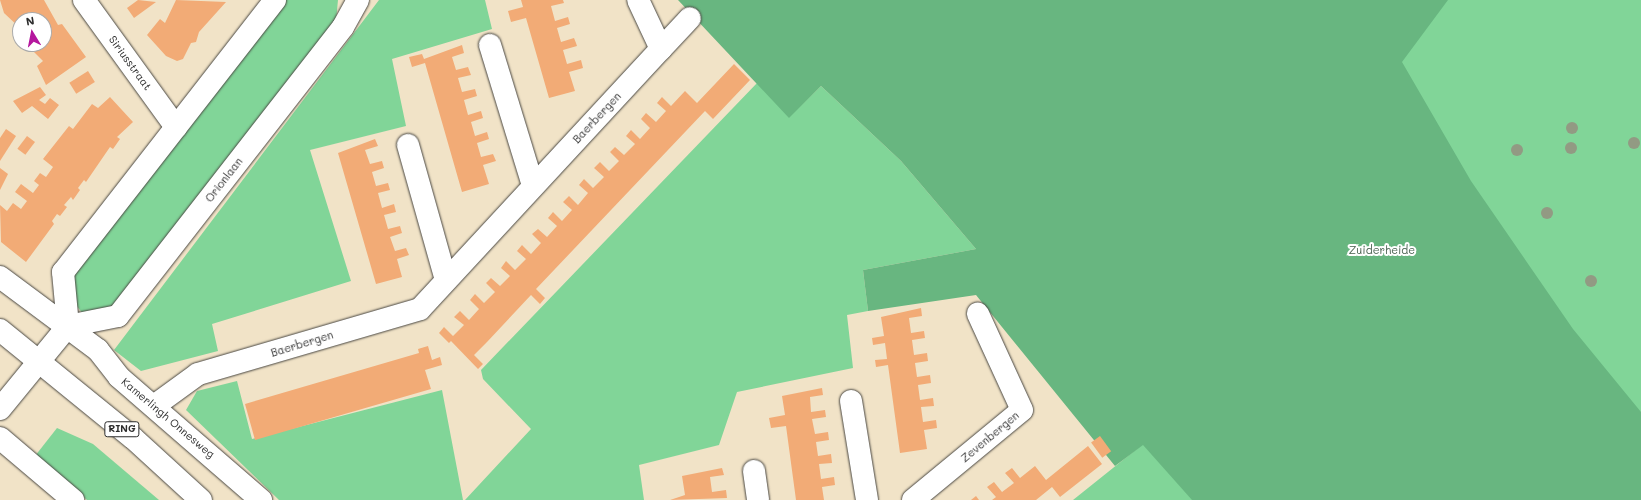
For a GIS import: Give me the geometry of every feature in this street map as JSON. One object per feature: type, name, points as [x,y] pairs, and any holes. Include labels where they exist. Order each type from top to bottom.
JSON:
[{"type":"street","name":"Siriusstraat","points":[[84,0],[176,127]]},
{"type":"street","points":[[0,409],[68,326],[63,272],[275,0]]},
{"type":"street","name":"Orionlaan","points":[[68,326],[118,316],[343,27],[358,0]]},
{"type":"street","points":[[638,0],[661,49]]},
{"type":"street","name":"Baerbergen","points":[[154,406],[198,374],[420,309],[690,18]]},
{"type":"street","points":[[490,45],[533,186]]},
{"type":"street","points":[[408,145],[446,280]]},
{"type":"street","name":"Kamerlingh Onnesweg","points":[[0,278],[68,326],[98,350],[119,377],[261,500]]},
{"type":"street","name":"Zevenbergen","points":[[913,500],[1022,410],[978,314]]},
{"type":"street","name":"RING","points":[[0,330],[133,438],[201,500]]},
{"type":"street","points":[[851,401],[867,500]]},
{"type":"street","points":[[0,438],[73,500]]},
{"type":"street","points":[[754,470],[758,500]]},
{"type":"green space","points":[[286,0],[338,0],[336,21],[113,309],[83,314],[69,296],[72,275]]},
{"type":"green space","points":[[379,0],[485,0],[492,29],[392,59],[406,126],[310,150],[351,281],[212,324],[218,351],[141,371],[114,350]]},
{"type":"green space","name":"Zuiderheide","points":[[678,0],[1448,0],[1402,62],[1471,181],[1573,329],[1641,412],[1641,500],[1192,500],[1143,445],[1115,466],[976,295],[868,311],[863,270],[976,249],[901,161],[821,86],[789,118]]},
{"type":"green space","name":"Zuiderheide","points":[[794,0],[1641,0],[1641,500],[1073,500],[1143,444],[1192,499]]},
{"type":"green space","points":[[758,82],[789,117],[821,86],[901,161],[976,249],[863,270],[868,311],[847,315],[853,368],[737,392],[719,445],[639,465],[644,500],[465,500],[531,429],[483,379],[481,370]]},
{"type":"green space","points":[[237,381],[252,439],[442,390],[463,500],[279,500],[186,410],[197,391]]},
{"type":"green space","points":[[57,428],[93,444],[159,500],[87,500],[35,456]]},
{"type":"building","points":[[0,0],[44,0],[51,12],[12,12],[12,20],[4,13]]},
{"type":"building","points":[[138,0],[156,2],[134,18],[127,8]]},
{"type":"building","points":[[176,0],[226,2],[199,32],[196,42],[191,43],[183,59],[177,61],[166,56],[147,35],[160,19],[165,23]]},
{"type":"building","points":[[521,0],[563,0],[564,3],[551,6],[555,21],[568,17],[570,24],[557,28],[561,42],[574,38],[577,46],[563,50],[567,64],[581,60],[583,68],[569,72],[575,91],[549,98],[526,18],[511,22],[508,11],[523,7]]},
{"type":"building","points":[[52,14],[58,25],[62,24],[86,57],[46,85],[37,66],[43,61],[34,52],[52,52]]},
{"type":"building","points":[[462,45],[464,53],[452,57],[456,70],[468,67],[471,75],[458,78],[462,92],[475,89],[477,96],[464,100],[468,115],[481,111],[483,118],[471,122],[475,136],[487,132],[489,139],[477,143],[481,157],[493,154],[496,161],[483,165],[489,184],[462,192],[425,63],[412,67],[409,57],[422,54],[424,59]]},
{"type":"building","points":[[734,64],[750,80],[713,119],[705,111],[536,289],[545,298],[540,304],[531,295],[474,355],[483,364],[478,369],[451,341],[449,343],[439,333],[444,327],[453,336],[464,325],[454,317],[460,311],[469,320],[479,309],[470,300],[475,294],[484,303],[495,292],[486,283],[491,278],[500,286],[510,276],[501,268],[506,261],[515,270],[526,259],[517,251],[522,245],[531,254],[541,243],[532,234],[538,229],[547,237],[557,226],[548,218],[553,212],[562,221],[572,210],[563,202],[569,196],[578,205],[588,193],[579,185],[584,179],[593,188],[604,177],[594,168],[600,162],[609,171],[619,161],[610,152],[615,147],[624,155],[635,144],[626,136],[631,130],[640,139],[650,128],[641,119],[646,113],[656,122],[666,111],[657,103],[662,97],[671,106],[685,91],[697,103]]},
{"type":"building","points":[[88,71],[95,82],[76,94],[69,83]]},
{"type":"building","points":[[40,87],[46,95],[39,100],[45,104],[50,98],[59,105],[48,119],[32,106],[22,113],[13,101]]},
{"type":"building","points":[[110,97],[133,122],[117,137],[120,139],[113,149],[110,147],[86,182],[84,180],[78,188],[80,190],[73,200],[71,197],[64,205],[67,207],[60,216],[57,214],[52,221],[54,224],[26,262],[1,242],[0,205],[7,211],[13,203],[21,209],[27,201],[15,192],[21,184],[33,193],[39,185],[34,181],[40,173],[46,177],[53,167],[43,159],[69,126],[73,129],[92,104],[98,108]]},
{"type":"building","points":[[6,129],[16,136],[0,161],[0,138]]},
{"type":"building","points":[[27,136],[35,142],[25,155],[17,149]]},
{"type":"building","points":[[375,139],[378,146],[365,150],[370,164],[382,161],[384,168],[372,172],[376,186],[388,183],[390,190],[378,193],[382,208],[394,204],[396,212],[384,215],[388,229],[400,226],[402,233],[390,237],[395,251],[406,248],[409,255],[397,259],[402,277],[376,284],[338,153]]},
{"type":"building","points":[[0,168],[8,174],[0,190]]},
{"type":"building","points":[[921,308],[922,316],[909,318],[911,333],[924,331],[925,338],[912,340],[914,355],[927,353],[928,361],[915,363],[917,377],[930,375],[931,383],[918,385],[920,400],[933,398],[934,406],[921,407],[923,422],[936,420],[937,428],[924,430],[927,449],[900,453],[888,365],[876,367],[875,360],[887,359],[885,343],[873,345],[872,338],[884,336],[881,317]]},
{"type":"building","points":[[428,346],[432,360],[440,357],[442,365],[425,370],[431,389],[255,440],[245,404],[419,353],[418,349]]},
{"type":"building","points":[[822,388],[823,395],[810,397],[811,412],[825,410],[826,417],[812,419],[815,434],[828,432],[829,440],[816,442],[818,456],[831,454],[832,463],[819,464],[821,479],[834,477],[835,485],[822,487],[824,500],[796,500],[786,426],[771,428],[769,418],[785,415],[782,396]]},
{"type":"building","points":[[1100,436],[1111,451],[1102,458],[1091,442]]},
{"type":"building","points":[[1088,446],[1102,464],[1060,497],[1052,487],[1036,500],[992,500],[996,497],[987,487],[994,482],[1002,492],[1014,483],[1005,473],[1012,468],[1020,478],[1035,466],[1046,480]]},
{"type":"building","points":[[722,468],[724,475],[710,477],[712,492],[726,490],[727,498],[670,500],[685,495],[682,476]]},
{"type":"building","points":[[976,496],[979,500],[971,500]]}]
